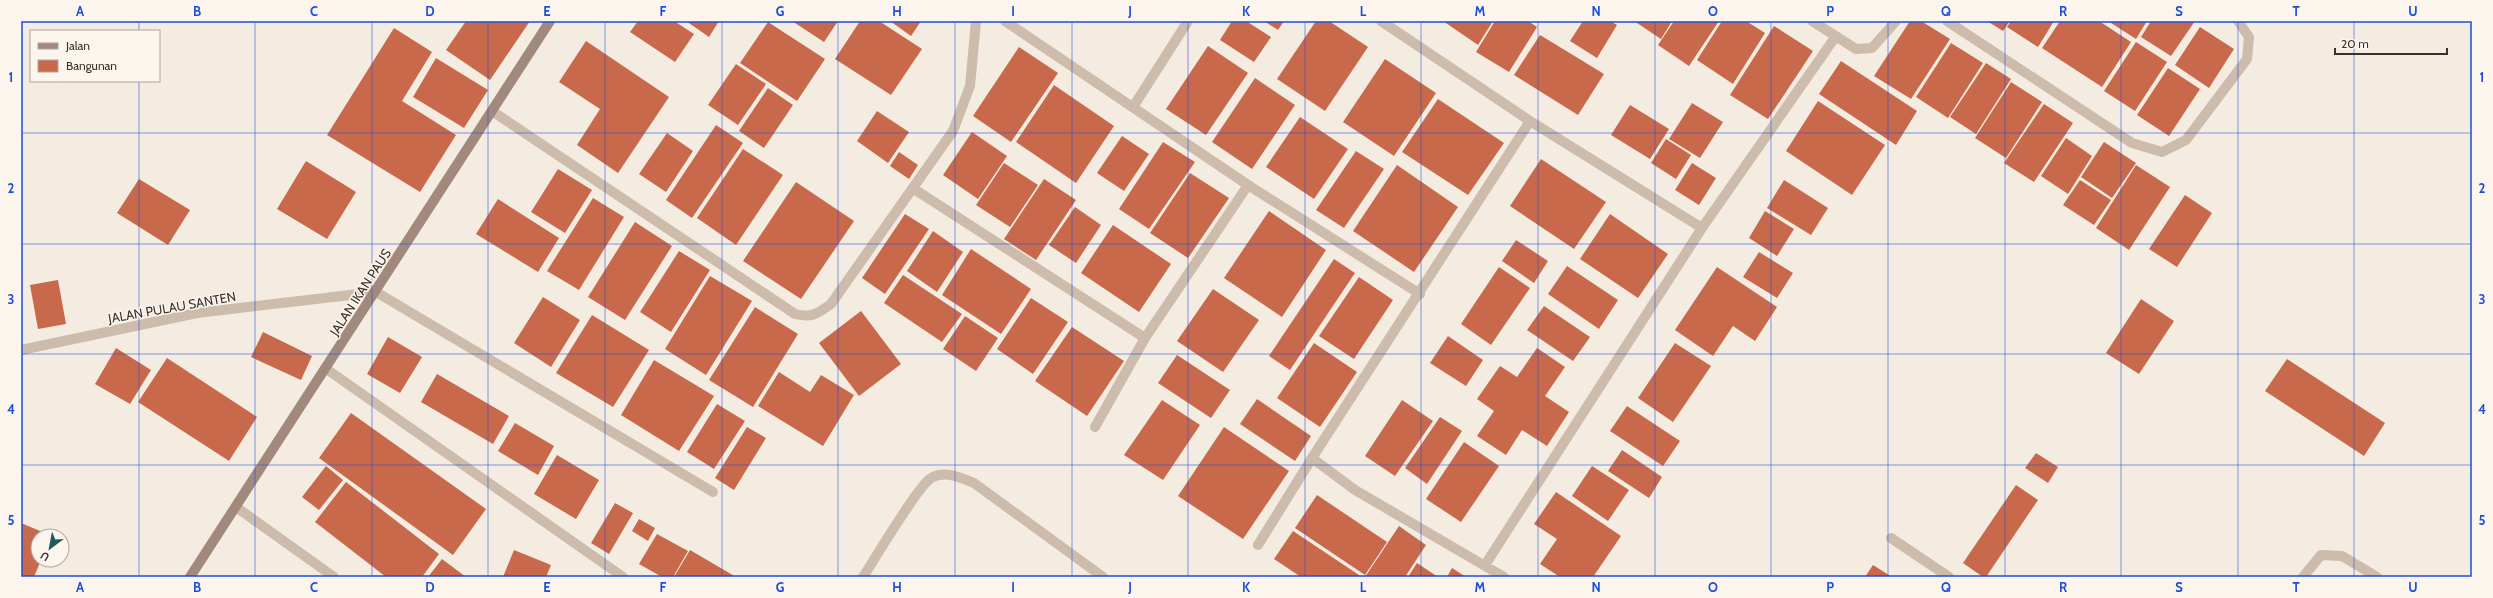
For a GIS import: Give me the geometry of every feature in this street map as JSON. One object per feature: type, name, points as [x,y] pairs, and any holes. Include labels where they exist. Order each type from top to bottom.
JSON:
[{"type":"main road","name":"JALAN IKAN PAUS","points":[[190,577],[376,292],[550,21]]},
{"type":"street","points":[[492,111],[795,314],[808,317],[819,313],[831,304],[914,189],[953,131],[970,86],[976,21]]},
{"type":"street","points":[[1005,21],[1248,185],[1420,294]]},
{"type":"street","points":[[1133,107],[1188,21]]},
{"type":"street","points":[[1381,21],[1530,121],[1702,228]]},
{"type":"street","points":[[1812,21],[1856,49],[1872,48],[1896,21]]},
{"type":"street","points":[[1947,21],[2132,143],[2162,152],[2186,140],[2247,59],[2249,37],[2238,21]]},
{"type":"street","points":[[1485,565],[1702,228],[1836,36]]},
{"type":"street","points":[[1258,545],[1312,458],[1420,294],[1530,121]]},
{"type":"street","points":[[1095,427],[1145,338],[1248,185]]},
{"type":"street","points":[[914,189],[1145,338]]},
{"type":"street","points":[[376,292],[713,492]]},
{"type":"street","name":"JALAN PULAU SANTEN","points":[[21,350],[197,313],[376,292]]},
{"type":"street","points":[[325,368],[623,577]]},
{"type":"street","points":[[1312,458],[1355,490],[1504,577]]},
{"type":"street","points":[[863,577],[916,496],[930,478],[951,474],[974,483],[1103,577]]},
{"type":"street","points":[[236,507],[334,577]]},
{"type":"street","points":[[1891,538],[1949,577]]},
{"type":"street","points":[[2303,577],[2321,555],[2342,556],[2377,577]]},
{"type":"building","points":[[466,21],[530,21],[490,80],[446,50]]},
{"type":"building","points":[[638,21],[674,21],[694,34],[675,62],[630,32]]},
{"type":"building","points":[[686,21],[719,21],[709,37]]},
{"type":"building","points":[[792,21],[838,21],[824,42]]},
{"type":"building","points":[[860,21],[879,21],[922,49],[891,95],[835,59]]},
{"type":"building","points":[[890,21],[921,21],[911,36]]},
{"type":"building","points":[[1232,21],[1246,21],[1271,37],[1254,62],[1220,40]]},
{"type":"building","points":[[1264,21],[1284,21],[1278,30]]},
{"type":"building","points":[[1316,21],[1329,21],[1368,47],[1325,111],[1277,79]]},
{"type":"building","points":[[1443,21],[1493,21],[1478,45]]},
{"type":"building","points":[[1495,21],[1528,21],[1537,27],[1509,72],[1476,52]]},
{"type":"building","points":[[1583,21],[1610,21],[1617,25],[1597,58],[1570,41]]},
{"type":"building","points":[[1634,21],[1672,21],[1661,39]]},
{"type":"building","points":[[1674,21],[1719,21],[1689,66],[1658,45]]},
{"type":"building","points":[[1722,21],[1746,21],[1765,33],[1733,84],[1697,60]]},
{"type":"building","points":[[1910,21],[1921,21],[1950,39],[1911,99],[1874,76]]},
{"type":"building","points":[[1987,21],[2010,21],[2003,31]]},
{"type":"building","points":[[2011,21],[2054,21],[2038,47],[2007,27]]},
{"type":"building","points":[[2060,21],[2099,21],[2131,42],[2102,87],[2042,48]]},
{"type":"building","points":[[2108,21],[2147,21],[2136,39]]},
{"type":"building","points":[[2151,21],[2195,21],[2171,56],[2141,37]]},
{"type":"building","points":[[768,22],[825,59],[797,101],[740,63]]},
{"type":"building","points":[[1774,26],[1813,51],[1768,119],[1730,95]]},
{"type":"building","points":[[2200,27],[2234,49],[2209,88],[2175,65]]},
{"type":"building","points":[[394,28],[432,52],[402,101],[456,135],[420,192],[327,135]]},
{"type":"building","points":[[1540,35],[1604,74],[1578,115],[1514,75]]},
{"type":"building","points":[[586,41],[669,97],[618,173],[577,145],[600,109],[559,82]]},
{"type":"building","points":[[2136,42],[2167,62],[2135,111],[2104,91]]},
{"type":"building","points":[[1951,43],[1983,63],[1948,118],[1916,97]]},
{"type":"building","points":[[1208,46],[1248,73],[1206,135],[1166,109]]},
{"type":"building","points":[[1019,47],[1058,73],[1011,142],[973,116]]},
{"type":"building","points":[[436,58],[488,90],[464,128],[413,97]]},
{"type":"building","points":[[1385,59],[1436,93],[1394,156],[1343,122]]},
{"type":"building","points":[[1841,61],[1917,111],[1896,145],[1819,94]]},
{"type":"building","points":[[1986,63],[2011,79],[1976,134],[1950,117]]},
{"type":"building","points":[[736,64],[766,84],[738,125],[708,105]]},
{"type":"building","points":[[2168,68],[2200,89],[2169,136],[2137,115]]},
{"type":"building","points":[[1255,78],[1295,105],[1252,169],[1212,142]]},
{"type":"building","points":[[2011,82],[2042,102],[2006,158],[1975,138]]},
{"type":"building","points":[[1054,85],[1114,126],[1076,183],[1016,142]]},
{"type":"building","points":[[768,88],[793,105],[764,148],[739,131]]},
{"type":"building","points":[[1438,99],[1504,143],[1468,195],[1402,152]]},
{"type":"building","points":[[1818,101],[1885,145],[1852,195],[1786,151]]},
{"type":"building","points":[[1692,103],[1723,122],[1700,158],[1669,139]]},
{"type":"building","points":[[2044,104],[2073,123],[2034,182],[2004,163]]},
{"type":"building","points":[[1630,105],[1669,129],[1650,159],[1611,135]]},
{"type":"building","points":[[877,111],[909,132],[888,163],[857,141]]},
{"type":"building","points":[[1300,117],[1348,149],[1314,199],[1266,167]]},
{"type":"building","points":[[716,125],[743,143],[692,218],[666,200]]},
{"type":"building","points":[[972,132],[1007,156],[978,199],[943,175]]},
{"type":"building","points":[[667,133],[693,151],[666,192],[639,174]]},
{"type":"building","points":[[1122,136],[1149,154],[1124,191],[1097,173]]},
{"type":"building","points":[[2066,138],[2092,156],[2068,194],[2041,176]]},
{"type":"building","points":[[1666,139],[1691,155],[1676,179],[1651,163]]},
{"type":"building","points":[[1163,142],[1195,162],[1149,229],[1119,209]]},
{"type":"building","points":[[2104,142],[2136,163],[2112,198],[2081,177]]},
{"type":"building","points":[[743,149],[783,175],[736,245],[697,218]]},
{"type":"building","points":[[1356,151],[1384,169],[1344,228],[1316,210]]},
{"type":"building","points":[[899,152],[918,165],[909,179],[890,166]]},
{"type":"building","points":[[1541,159],[1606,202],[1574,249],[1510,206]]},
{"type":"building","points":[[306,161],[356,192],[327,239],[277,209]]},
{"type":"building","points":[[1004,163],[1038,185],[1010,227],[976,205]]},
{"type":"building","points":[[1692,163],[1716,178],[1699,205],[1675,190]]},
{"type":"building","points":[[1397,165],[1458,207],[1414,272],[1353,231]]},
{"type":"building","points":[[2136,165],[2170,187],[2129,250],[2096,228]]},
{"type":"building","points":[[558,169],[592,190],[565,233],[531,212]]},
{"type":"building","points":[[1190,173],[1229,198],[1188,258],[1150,233]]},
{"type":"building","points":[[139,179],[190,210],[168,245],[117,213]]},
{"type":"building","points":[[1044,179],[1076,200],[1036,260],[1004,239]]},
{"type":"building","points":[[1784,180],[1828,208],[1811,235],[1767,208]]},
{"type":"building","points":[[2080,180],[2111,200],[2094,225],[2063,205]]},
{"type":"building","points":[[796,182],[854,221],[801,299],[743,261]]},
{"type":"building","points":[[2185,195],[2212,213],[2177,267],[2149,249]]},
{"type":"building","points":[[593,198],[624,217],[579,290],[547,271]]},
{"type":"building","points":[[498,199],[559,238],[538,272],[476,234]]},
{"type":"building","points":[[1075,207],[1101,225],[1076,263],[1049,245]]},
{"type":"building","points":[[1269,211],[1326,250],[1282,317],[1224,278]]},
{"type":"building","points":[[1765,211],[1794,229],[1777,256],[1749,238]]},
{"type":"building","points":[[905,214],[929,229],[885,294],[862,278]]},
{"type":"building","points":[[1610,214],[1668,254],[1638,298],[1580,259]]},
{"type":"building","points":[[635,222],[672,246],[625,320],[588,297]]},
{"type":"building","points":[[1113,225],[1171,264],[1139,312],[1081,273]]},
{"type":"building","points":[[933,231],[963,252],[937,292],[907,271]]},
{"type":"building","points":[[1516,240],[1548,261],[1534,283],[1502,261]]},
{"type":"building","points":[[971,249],[1031,289],[1001,334],[942,295]]},
{"type":"building","points":[[679,251],[710,270],[671,332],[640,312]]},
{"type":"building","points":[[1759,252],[1793,273],[1777,298],[1743,277]]},
{"type":"building","points":[[1334,259],[1355,273],[1290,370],[1269,356]]},
{"type":"building","points":[[1567,266],[1618,300],[1599,329],[1548,294]]},
{"type":"building","points":[[1499,267],[1530,288],[1491,345],[1461,324]]},
{"type":"building","points":[[1717,267],[1777,307],[1755,341],[1733,326],[1713,356],[1675,330]]},
{"type":"building","points":[[903,275],[962,314],[942,342],[884,303]]},
{"type":"building","points":[[710,276],[752,301],[706,375],[665,349]]},
{"type":"building","points":[[1359,277],[1393,300],[1354,359],[1319,336]]},
{"type":"building","points":[[58,280],[66,324],[38,329],[30,285]]},
{"type":"building","points":[[1213,289],[1259,320],[1223,372],[1177,341]]},
{"type":"building","points":[[543,297],[580,320],[551,367],[514,343]]},
{"type":"building","points":[[1031,298],[1068,322],[1033,374],[997,349]]},
{"type":"building","points":[[2141,299],[2174,321],[2139,374],[2106,353]]},
{"type":"building","points":[[1544,306],[1590,337],[1573,361],[1527,330]]},
{"type":"building","points":[[755,307],[798,334],[753,407],[709,380]]},
{"type":"building","points":[[861,311],[901,364],[859,396],[819,343]]},
{"type":"building","points":[[592,315],[649,350],[613,407],[556,373]]},
{"type":"building","points":[[965,316],[998,338],[976,371],[943,349]]},
{"type":"building","points":[[1072,327],[1124,361],[1087,416],[1035,381]]},
{"type":"building","points":[[263,332],[312,356],[301,380],[251,357]]},
{"type":"building","points":[[1448,336],[1483,360],[1466,386],[1430,363]]},
{"type":"building","points":[[388,337],[422,357],[400,393],[367,374]]},
{"type":"building","points":[[1314,343],[1357,372],[1320,427],[1277,398]]},
{"type":"building","points":[[1675,343],[1711,366],[1673,422],[1638,398]]},
{"type":"building","points":[[116,348],[151,370],[130,404],[95,384]]},
{"type":"building","points":[[1537,348],[1565,367],[1545,396],[1569,412],[1547,446],[1522,430],[1506,455],[1477,436],[1494,411],[1477,399],[1500,366],[1517,377]]},
{"type":"building","points":[[1177,355],[1230,390],[1211,418],[1158,383]]},
{"type":"building","points":[[167,358],[257,417],[229,461],[138,402]]},
{"type":"building","points":[[2287,359],[2385,423],[2364,456],[2265,391]]},
{"type":"building","points":[[654,360],[714,396],[679,451],[621,415]]},
{"type":"building","points":[[779,372],[810,392],[821,375],[854,395],[823,446],[758,406]]},
{"type":"building","points":[[437,374],[509,416],[493,444],[421,402]]},
{"type":"building","points":[[1257,399],[1311,436],[1295,461],[1240,424]]},
{"type":"building","points":[[1162,400],[1200,425],[1163,480],[1124,455]]},
{"type":"building","points":[[1402,400],[1433,421],[1395,476],[1365,456]]},
{"type":"building","points":[[717,404],[745,421],[714,469],[687,452]]},
{"type":"building","points":[[1627,406],[1680,441],[1663,466],[1610,431]]},
{"type":"building","points":[[351,413],[486,509],[453,555],[319,458]]},
{"type":"building","points":[[1440,417],[1462,431],[1427,484],[1405,468]]},
{"type":"building","points":[[515,423],[554,446],[538,475],[498,451]]},
{"type":"building","points":[[747,427],[766,438],[734,490],[715,478]]},
{"type":"building","points":[[1224,427],[1289,471],[1243,539],[1178,496]]},
{"type":"building","points":[[1464,442],[1499,466],[1461,522],[1426,499]]},
{"type":"building","points":[[1622,450],[1662,477],[1649,498],[1608,471]]},
{"type":"building","points":[[2036,453],[2058,467],[2048,483],[2025,468]]},
{"type":"building","points":[[557,455],[599,480],[576,519],[534,494]]},
{"type":"building","points":[[326,466],[343,480],[319,510],[302,497]]},
{"type":"building","points":[[1592,466],[1629,490],[1608,521],[1572,496]]},
{"type":"building","points":[[346,482],[439,554],[422,577],[386,577],[315,522]]},
{"type":"building","points":[[2016,485],[2038,500],[1986,577],[1983,577],[1963,563]]},
{"type":"building","points":[[1556,492],[1621,536],[1593,577],[1560,577],[1540,564],[1557,539],[1534,524]]},
{"type":"building","points":[[1317,495],[1387,542],[1365,575],[1295,528]]},
{"type":"building","points":[[615,503],[633,513],[609,554],[591,543]]},
{"type":"building","points":[[639,519],[655,528],[648,541],[632,531]]},
{"type":"building","points":[[21,523],[33,528],[30,528],[30,568],[38,568],[34,577],[21,577]]},
{"type":"building","points":[[1399,526],[1426,545],[1405,577],[1365,577]]},
{"type":"building","points":[[1293,531],[1359,575],[1358,577],[1301,577],[1274,559]]},
{"type":"building","points":[[657,534],[688,551],[673,577],[662,577],[639,564]]},
{"type":"building","points":[[514,550],[551,565],[546,577],[503,577]]},
{"type":"building","points":[[690,550],[736,577],[674,577]]},
{"type":"building","points":[[442,559],[466,577],[428,577]]},
{"type":"building","points":[[1417,563],[1438,577],[1408,577]]},
{"type":"building","points":[[1873,565],[1892,577],[1865,577]]},
{"type":"building","points":[[1452,568],[1466,577],[1447,577]]}]
